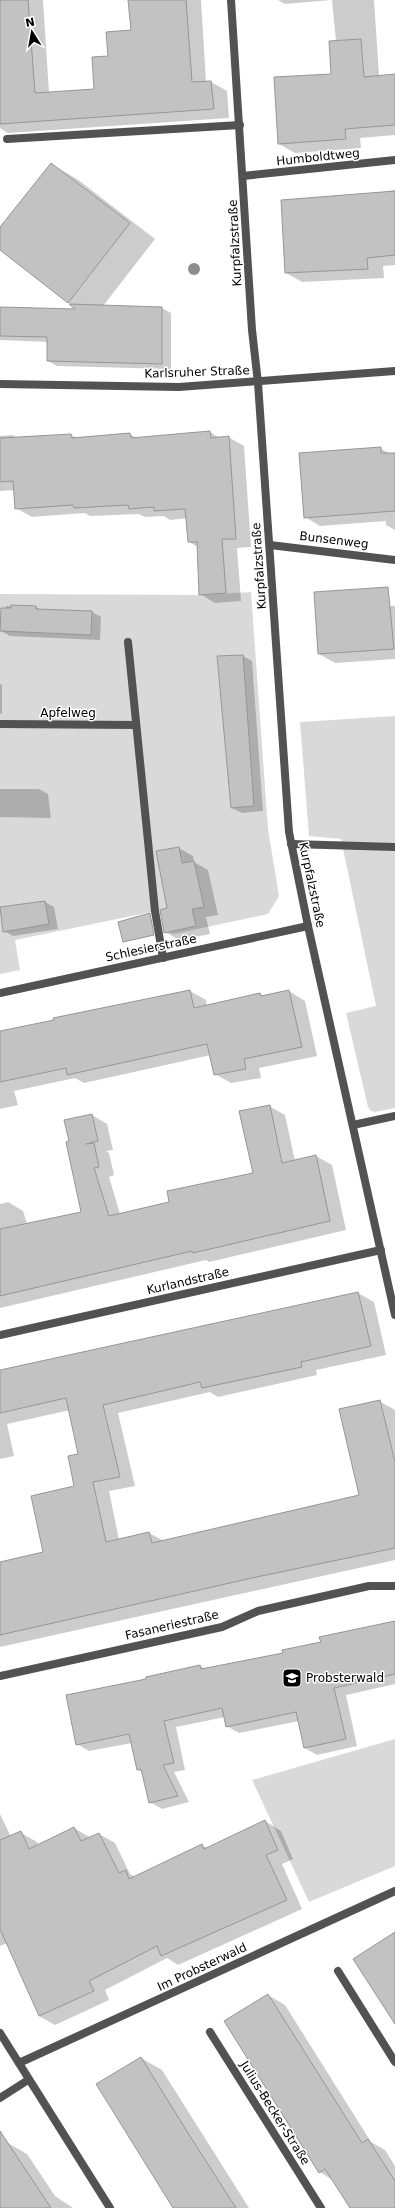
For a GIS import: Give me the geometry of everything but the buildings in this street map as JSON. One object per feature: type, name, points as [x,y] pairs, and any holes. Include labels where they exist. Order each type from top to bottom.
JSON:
[{"type":"street","name":"Kurpfalzstraße","points":[[231,0],[252,330],[258,382],[270,545],[287,814],[291,844],[308,926],[395,1314]]},
{"type":"street","points":[[7,139],[240,125]]},
{"type":"street","name":"Humboldtweg","points":[[243,176],[395,160]]},
{"type":"street","name":"Karlsruher Straße","points":[[0,384],[179,387],[395,371]]},
{"type":"street","name":"Bunsenweg","points":[[270,545],[395,560]]},
{"type":"street","points":[[128,642],[155,911],[162,958]]},
{"type":"street","name":"Apfelweg","points":[[0,724],[136,725]]},
{"type":"street","points":[[291,844],[395,847]]},
{"type":"street","name":"Schlesierstraße","points":[[0,993],[308,926]]},
{"type":"street","points":[[353,1125],[395,1116]]},
{"type":"street","name":"Kurlandstraße","points":[[0,1335],[381,1250]]},
{"type":"street","name":"Fasaneriestraße","points":[[0,1676],[222,1627],[258,1611],[369,1586],[395,1586]]},
{"type":"street","name":"Im Probsterwald","points":[[18,2063],[395,1891]]},
{"type":"street","points":[[338,1971],[395,2062]]},
{"type":"street","name":"Julius-Becker-Straße","points":[[210,2032],[321,2208]]},
{"type":"street","points":[[0,2033],[28,2080],[110,2208]]},
{"type":"street","points":[[0,2098],[28,2080]]},
{"type":"shaded area","points":[[251,592],[268,829],[279,896],[268,914],[174,934],[166,932],[161,910],[15,940],[20,970],[0,974],[0,594],[199,595]]},
{"type":"shaded area","points":[[395,716],[395,1108],[375,1112],[371,1111],[368,1107],[346,1013],[376,1006],[341,839],[309,836],[300,722]]},
{"type":"shaded area","points":[[395,1739],[395,1866],[309,1902],[252,1780]]},
{"type":"place","name":"Probsterwald","points":[[292,1678]]}]
